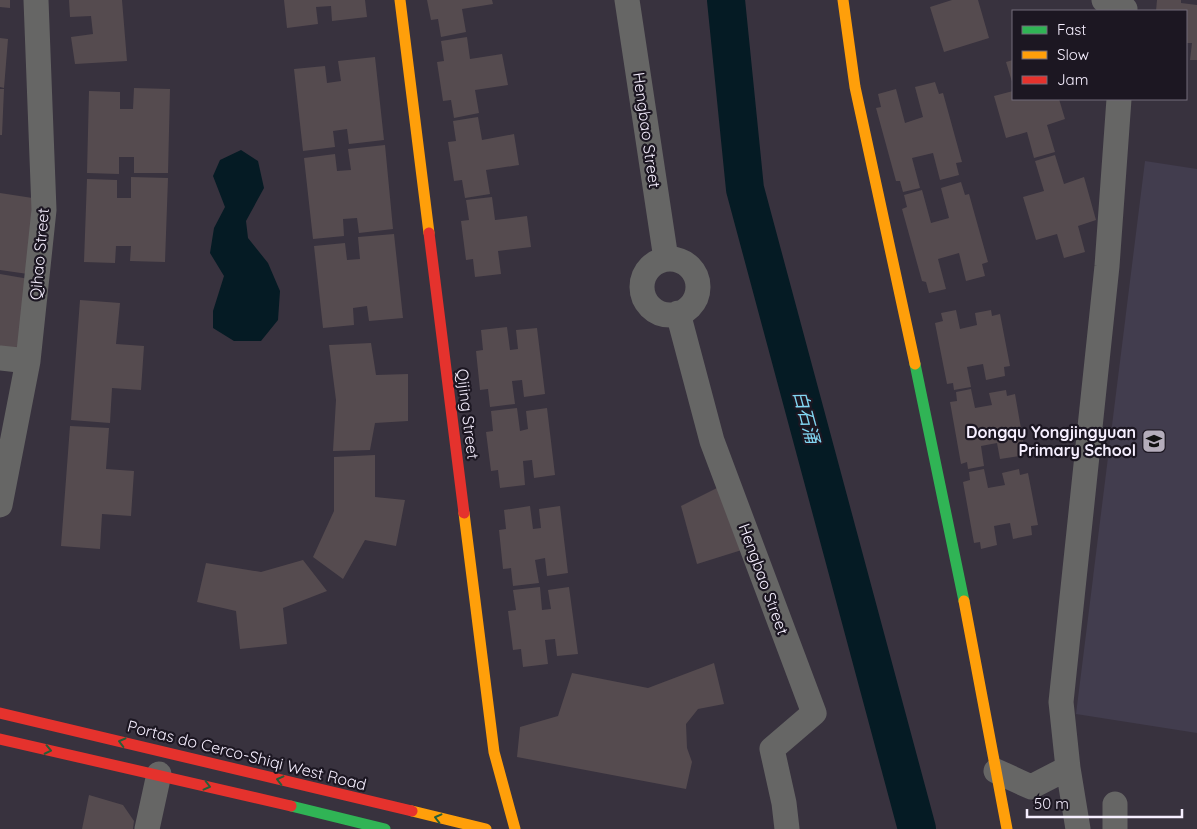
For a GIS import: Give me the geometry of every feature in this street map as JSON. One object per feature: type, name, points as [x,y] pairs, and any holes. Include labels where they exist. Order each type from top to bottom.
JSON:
[{"type":"street","name":"Qihao Street","points":[[0,505],[28,361],[44,210],[36,0]]},
{"type":"street","name":"Qijing Street","points":[[400,0],[494,752],[515,829]]},
{"type":"street","name":"Hengbao Street","points":[[627,0],[666,259]]},
{"type":"street","points":[[843,0],[855,87],[948,516],[1007,829]]},
{"type":"street","points":[[1078,829],[1068,768],[1061,702],[1107,266],[1119,100]]},
{"type":"street","points":[[666,259],[684,262],[696,276],[698,285],[693,303],[678,314],[669,315],[652,308],[643,293],[645,275],[650,268],[666,259]]},
{"type":"street","name":"Hengbao Street","points":[[678,314],[712,441],[814,713],[772,749],[784,803],[787,829]]},
{"type":"street","points":[[0,358],[28,361]]},
{"type":"street","name":"Portas do Cerco-Shiqi West Road","points":[[0,713],[486,829]]},
{"type":"street","points":[[0,739],[159,774],[385,829]]},
{"type":"street","points":[[996,771],[1031,787],[1068,768]]},
{"type":"street","points":[[147,829],[159,774]]},
{"type":"street","points":[[1115,804],[1115,829]]},
{"type":"shaded area","name":"Dongqu Yongjingyuan Primary School","points":[[1145,161],[1197,169],[1197,733],[1076,714]]},
{"type":"water","points":[[241,150],[258,161],[264,188],[246,221],[248,238],[268,263],[280,291],[278,320],[261,341],[234,341],[213,328],[213,311],[224,276],[210,253],[214,228],[225,207],[213,176],[220,160]]},
{"type":"building","points":[[0,0],[10,0],[10,8],[0,7]]},
{"type":"building","points":[[69,0],[122,0],[127,61],[75,64],[71,37],[93,34],[91,16],[70,17]]},
{"type":"building","points":[[284,0],[365,0],[367,17],[332,21],[331,6],[316,7],[318,24],[287,28]]},
{"type":"building","points":[[427,0],[492,0],[493,4],[462,9],[466,32],[441,37],[438,19],[431,20]]},
{"type":"building","points":[[952,0],[978,0],[989,38],[944,52],[930,7]]},
{"type":"building","points":[[1157,0],[1181,0],[1181,3],[1197,5],[1197,60],[1190,60],[1192,43],[1187,43],[1187,10],[1156,10]]},
{"type":"building","points":[[467,37],[470,59],[502,54],[508,85],[475,90],[479,113],[454,118],[451,100],[443,101],[437,62],[444,61],[441,41]]},
{"type":"building","points":[[0,38],[8,39],[4,88],[0,87]]},
{"type":"building","points":[[375,57],[384,140],[349,144],[347,129],[333,131],[335,147],[303,151],[294,69],[325,66],[327,83],[341,81],[338,61]]},
{"type":"building","points":[[1012,60],[1012,82],[1006,62]]},
{"type":"building","points":[[935,82],[939,94],[943,93],[962,162],[956,163],[959,175],[940,180],[933,153],[912,158],[920,188],[903,192],[900,181],[896,181],[876,108],[881,107],[878,94],[896,89],[905,123],[923,117],[915,87]]},
{"type":"building","points":[[134,88],[170,89],[168,173],[134,173],[134,157],[119,157],[119,174],[87,173],[89,91],[120,92],[120,109],[133,109]]},
{"type":"building","points":[[0,89],[4,89],[2,135],[0,135]]},
{"type":"building","points":[[1012,91],[1012,100],[1059,100],[1065,119],[1047,125],[1055,152],[1034,158],[1027,132],[1006,138],[994,96]]},
{"type":"building","points":[[478,117],[482,140],[514,134],[519,165],[486,170],[490,194],[465,198],[462,180],[454,181],[448,142],[456,141],[453,121]]},
{"type":"building","points":[[385,145],[393,229],[359,233],[357,218],[343,219],[344,236],[313,239],[304,158],[335,154],[337,171],[351,170],[348,149]]},
{"type":"building","points":[[1055,155],[1064,184],[1084,177],[1096,220],[1078,226],[1085,252],[1064,258],[1057,234],[1036,240],[1023,197],[1044,191],[1035,161]]},
{"type":"building","points":[[131,177],[168,178],[165,262],[130,261],[131,246],[116,246],[115,263],[84,262],[87,179],[117,180],[117,198],[131,198]]},
{"type":"building","points":[[961,182],[965,195],[969,194],[988,262],[982,264],[985,276],[966,281],[959,253],[938,259],[946,289],[929,293],[926,282],[922,281],[902,209],[907,207],[904,195],[922,190],[931,223],[949,218],[941,188]]},
{"type":"building","points":[[0,193],[39,199],[28,274],[0,270]]},
{"type":"building","points":[[492,197],[495,220],[527,216],[531,247],[498,251],[501,274],[475,277],[473,259],[466,260],[461,221],[469,220],[466,200]]},
{"type":"building","points":[[394,234],[403,318],[369,321],[367,306],[353,308],[354,325],[323,328],[314,246],[345,243],[347,260],[360,259],[358,237]]},
{"type":"building","points":[[0,274],[29,279],[17,354],[0,352]]},
{"type":"building","points":[[80,300],[120,303],[116,344],[144,346],[141,390],[112,388],[110,423],[71,420]]},
{"type":"building","points":[[956,310],[960,329],[977,325],[975,313],[991,310],[992,316],[1000,314],[1010,366],[1004,367],[1005,376],[986,380],[983,364],[967,367],[971,387],[954,390],[953,383],[947,384],[935,323],[943,321],[941,313]]},
{"type":"building","points":[[507,327],[510,350],[518,349],[516,330],[537,328],[545,394],[524,397],[522,380],[512,381],[515,404],[490,407],[488,389],[480,390],[476,351],[483,350],[481,330]]},
{"type":"building","points":[[371,343],[376,375],[408,374],[408,421],[375,423],[370,450],[333,451],[336,400],[329,345]]},
{"type":"building","points":[[971,389],[975,408],[992,405],[989,393],[1006,390],[1007,396],[1015,394],[1024,446],[1018,447],[1019,456],[1000,459],[997,443],[981,446],[984,466],[968,469],[967,462],[961,464],[950,402],[957,401],[956,392]]},
{"type":"building","points":[[517,408],[520,431],[528,429],[526,411],[547,408],[555,475],[534,478],[532,460],[523,461],[525,485],[500,488],[498,470],[491,471],[486,432],[493,431],[491,411]]},
{"type":"building","points":[[70,426],[109,428],[106,469],[134,471],[131,516],[102,514],[100,549],[61,546]]},
{"type":"building","points":[[375,455],[375,497],[405,500],[396,546],[365,540],[343,579],[313,557],[334,511],[334,457]]},
{"type":"building","points":[[984,469],[988,488],[1005,485],[1002,473],[1019,469],[1020,475],[1028,473],[1038,525],[1031,526],[1032,535],[1013,539],[1010,523],[994,526],[997,545],[981,549],[980,542],[974,543],[963,482],[970,480],[969,472]]},
{"type":"building","points":[[723,485],[745,549],[697,564],[681,506]]},
{"type":"building","points":[[530,506],[533,529],[541,528],[539,509],[560,506],[568,573],[547,576],[545,558],[535,560],[539,583],[513,586],[511,568],[503,569],[499,530],[506,529],[504,510]]},
{"type":"building","points":[[303,560],[327,591],[283,608],[287,644],[240,649],[236,611],[197,602],[206,563],[261,572]]},
{"type":"building","points":[[540,587],[542,610],[551,609],[548,590],[569,587],[578,654],[557,656],[555,639],[545,640],[548,664],[523,667],[521,649],[513,650],[508,611],[516,610],[513,590]]},
{"type":"building","points":[[714,663],[724,704],[698,709],[686,724],[687,748],[692,762],[686,789],[517,757],[520,727],[558,716],[572,673],[648,688]]},
{"type":"building","points":[[89,795],[123,805],[134,821],[133,829],[82,829]]},
{"type":"waterway","name":"白石涌","points":[[726,0],[745,189],[917,829]]},
{"type":"traffic: fast","points":[[915,364],[964,601]]},
{"type":"traffic: fast","points":[[291,806],[385,829]]},
{"type":"traffic: slow","points":[[400,0],[429,233]]},
{"type":"traffic: slow","points":[[843,0],[855,87],[915,364]]},
{"type":"traffic: slow","points":[[464,513],[494,752],[515,829]]},
{"type":"traffic: slow","points":[[964,601],[1007,829]]},
{"type":"traffic: slow","points":[[412,811],[486,829]]},
{"type":"traffic: jam","points":[[429,233],[464,513]]},
{"type":"traffic: jam","points":[[0,713],[412,811]]},
{"type":"traffic: jam","points":[[0,739],[291,806]]},
{"type":"place","name":"Dongqu Yongjingyuan Primary School","points":[[1154,441]]}]
